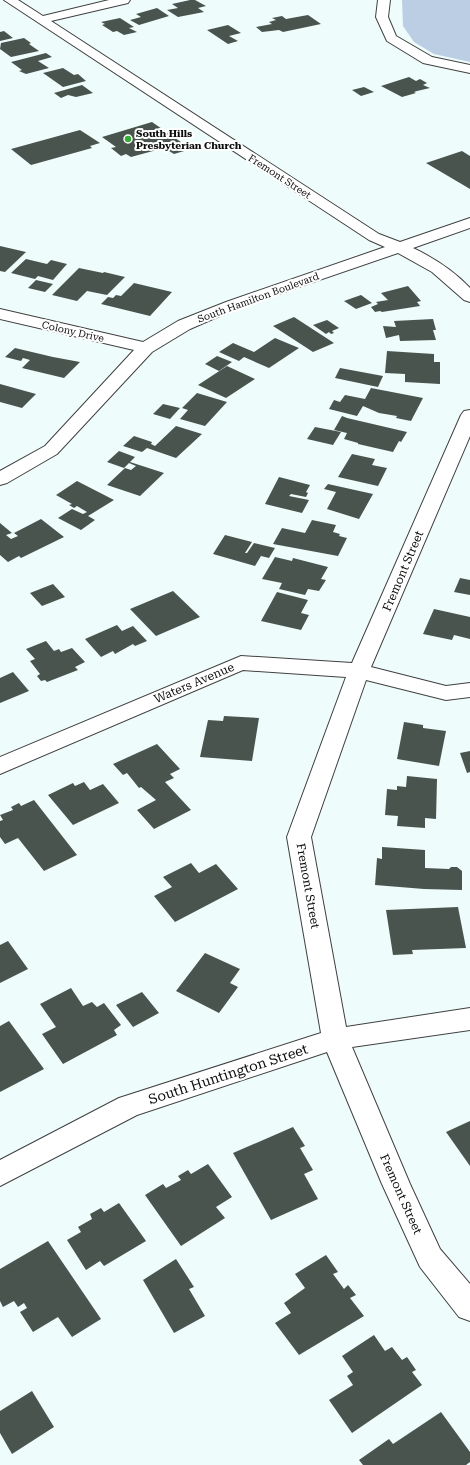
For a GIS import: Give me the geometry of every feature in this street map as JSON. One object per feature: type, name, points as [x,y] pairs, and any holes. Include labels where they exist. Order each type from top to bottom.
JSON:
[{"type":"street","name":"Fremont Street","points":[[10,0],[374,237],[401,247],[433,265],[458,284],[470,297]]},
{"type":"street","points":[[41,20],[124,0]]},
{"type":"street","points":[[384,0],[382,17],[391,38],[428,60],[470,70]]},
{"type":"street","name":"South Hamilton Boulevard","points":[[0,479],[51,450],[146,348],[184,325],[232,305],[470,223]]},
{"type":"street","name":"Colony Drive","points":[[0,314],[146,348]]},
{"type":"street","name":"Fremont Street","points":[[470,415],[359,671],[299,837],[335,1039],[396,1184],[430,1258],[470,1308]]},
{"type":"street","name":"Waters Avenue","points":[[0,766],[241,663],[359,671],[446,693],[470,690]]},
{"type":"street","name":"South Huntington Street","points":[[0,1174],[129,1106],[335,1039],[470,1019]]},
{"type":"shaded area","points":[[402,0],[470,0],[470,62],[434,54],[414,42],[403,26]]},
{"type":"building","points":[[195,0],[206,6],[198,8],[204,12],[178,17],[167,10],[178,8],[172,4]]},
{"type":"building","points":[[157,8],[169,16],[139,25],[130,20],[141,17],[136,14]]},
{"type":"building","points":[[308,15],[321,24],[283,32],[279,30],[262,32],[256,27],[272,24],[269,22],[276,20],[272,18],[282,16],[286,19]]},
{"type":"building","points":[[120,18],[134,27],[129,28],[137,32],[124,35],[117,31],[113,32],[102,25],[105,24],[101,22]]},
{"type":"building","points":[[228,25],[241,33],[229,36],[238,41],[228,44],[207,30]]},
{"type":"building","points":[[4,31],[13,38],[0,41],[0,32]]},
{"type":"building","points":[[24,38],[31,43],[29,44],[39,51],[11,57],[0,49],[1,43]]},
{"type":"building","points":[[46,53],[52,57],[38,61],[49,68],[26,74],[19,71],[22,70],[11,62]]},
{"type":"building","points":[[63,68],[74,75],[78,74],[86,81],[63,87],[43,73]]},
{"type":"building","points":[[409,77],[416,81],[420,79],[427,83],[423,85],[430,88],[402,97],[381,86]]},
{"type":"building","points":[[82,85],[93,93],[76,97],[68,95],[61,98],[54,93]]},
{"type":"building","points":[[364,87],[374,92],[361,96],[352,90]]},
{"type":"building","points":[[152,122],[191,149],[174,154],[164,148],[131,157],[126,154],[121,156],[111,148],[116,147],[102,137]]},
{"type":"building","points":[[80,130],[100,143],[90,146],[92,148],[31,165],[11,149]]},
{"type":"building","points":[[462,151],[470,156],[470,189],[426,163]]},
{"type":"building","points":[[0,246],[26,252],[5,272],[0,271]]},
{"type":"building","points":[[26,259],[47,264],[51,260],[67,264],[53,280],[38,276],[35,279],[11,273]]},
{"type":"building","points":[[79,268],[125,277],[107,295],[87,291],[77,301],[52,295]]},
{"type":"building","points":[[36,280],[53,284],[45,292],[28,288]]},
{"type":"building","points":[[134,283],[172,292],[150,316],[101,304],[108,297],[113,298],[116,295],[121,296]]},
{"type":"building","points":[[408,286],[421,301],[417,302],[420,306],[382,312],[375,312],[371,307],[378,304],[376,302],[388,300],[381,293]]},
{"type":"building","points":[[361,295],[372,303],[356,309],[344,301]]},
{"type":"building","points":[[294,317],[334,343],[313,352],[273,326]]},
{"type":"building","points":[[433,319],[436,330],[433,330],[436,340],[400,341],[399,335],[386,338],[383,326],[396,327],[394,321]]},
{"type":"building","points":[[327,320],[339,328],[332,331],[334,333],[331,334],[329,332],[326,334],[313,325]]},
{"type":"building","points":[[275,338],[299,348],[269,368],[244,357],[239,361],[219,352],[233,343],[254,352]]},
{"type":"building","points":[[15,348],[80,362],[64,378],[22,368],[30,360],[23,358],[21,361],[5,357]]},
{"type":"building","points":[[387,351],[434,354],[434,362],[440,362],[440,384],[405,382],[405,374],[385,373]]},
{"type":"building","points":[[217,356],[232,362],[219,371],[205,364]]},
{"type":"building","points":[[227,366],[255,379],[226,398],[198,385]]},
{"type":"building","points":[[340,368],[383,376],[378,387],[335,378]]},
{"type":"building","points":[[0,384],[36,394],[22,408],[0,402]]},
{"type":"building","points":[[371,388],[423,398],[411,421],[396,418],[397,416],[379,413],[363,406],[357,416],[329,409],[334,400],[340,402],[345,395],[365,399]]},
{"type":"building","points":[[197,393],[227,402],[205,426],[180,419],[188,410],[182,408]]},
{"type":"building","points":[[163,404],[180,408],[170,419],[153,414]]},
{"type":"building","points":[[342,416],[407,432],[401,442],[399,441],[393,452],[358,444],[344,439],[347,433],[334,430]]},
{"type":"building","points":[[176,426],[202,434],[176,458],[147,448],[142,452],[123,446],[134,436],[152,442],[151,444],[155,446]]},
{"type":"building","points":[[315,427],[341,432],[333,445],[307,439]]},
{"type":"building","points":[[119,451],[135,457],[130,462],[164,473],[140,496],[107,485],[125,468],[131,470],[136,466],[129,463],[124,468],[107,462]]},
{"type":"building","points":[[352,454],[375,459],[372,465],[387,468],[378,486],[338,477]]},
{"type":"building","points":[[279,477],[310,485],[306,492],[308,493],[306,497],[291,494],[289,496],[309,500],[302,513],[265,504]]},
{"type":"building","points":[[77,481],[114,500],[88,516],[95,520],[81,530],[58,518],[72,509],[83,514],[87,512],[77,506],[74,508],[69,505],[72,504],[56,495]]},
{"type":"building","points":[[328,484],[373,494],[359,519],[327,509],[336,492],[324,489]]},
{"type":"building","points":[[41,519],[64,537],[21,558],[19,556],[8,562],[0,555],[0,523],[12,533],[6,535],[11,539],[18,536],[14,533]]},
{"type":"building","points":[[312,520],[336,525],[333,532],[340,534],[339,536],[347,538],[338,556],[273,544],[282,528],[305,533]]},
{"type":"building","points":[[225,535],[252,542],[245,553],[247,553],[254,543],[275,548],[269,558],[261,556],[255,566],[213,554]]},
{"type":"building","points":[[275,557],[292,561],[293,558],[328,567],[321,579],[326,580],[319,591],[308,589],[305,595],[279,589],[282,583],[262,579]]},
{"type":"building","points":[[460,578],[470,580],[470,595],[454,592]]},
{"type":"building","points":[[53,584],[65,597],[42,606],[30,593]]},
{"type":"building","points":[[173,591],[200,617],[156,636],[130,609]]},
{"type":"building","points":[[277,592],[308,600],[301,613],[309,615],[301,630],[261,621]]},
{"type":"building","points":[[434,609],[470,617],[470,639],[454,635],[452,640],[423,634]]},
{"type":"building","points":[[117,625],[122,631],[133,626],[147,641],[135,646],[133,644],[115,654],[113,651],[101,657],[85,639]]},
{"type":"building","points":[[46,641],[54,651],[59,649],[61,652],[72,648],[85,662],[75,667],[78,670],[47,682],[45,680],[41,681],[37,676],[40,674],[30,661],[35,659],[26,649]]},
{"type":"building","points":[[13,672],[29,691],[0,703],[0,678]]},
{"type":"building","points":[[224,716],[259,718],[252,761],[200,757],[208,720],[223,721]]},
{"type":"building","points":[[404,722],[423,725],[423,728],[446,731],[439,766],[397,759]]},
{"type":"building","points":[[157,744],[180,769],[170,774],[174,778],[165,782],[191,810],[154,829],[137,810],[156,800],[141,787],[139,788],[127,773],[123,775],[113,764]]},
{"type":"building","points":[[470,751],[470,772],[467,773],[460,753]]},
{"type":"building","points":[[407,776],[437,779],[436,819],[425,818],[425,828],[397,826],[398,816],[385,815],[387,789],[397,790],[397,786],[406,787]]},
{"type":"building","points":[[84,782],[90,790],[103,784],[119,803],[73,825],[48,795],[73,783],[75,786]]},
{"type":"building","points":[[34,800],[77,855],[44,871],[18,838],[5,844],[0,837],[0,821],[3,820],[0,815],[13,810],[11,807],[19,803],[21,806]]},
{"type":"building","points":[[382,847],[425,850],[425,868],[449,869],[451,867],[457,867],[462,871],[462,890],[375,885],[377,858],[382,859]]},
{"type":"building","points":[[191,863],[199,873],[216,864],[238,889],[175,922],[154,896],[172,887],[163,877]]},
{"type":"building","points":[[458,907],[466,948],[412,950],[413,954],[393,955],[386,910]]},
{"type":"building","points":[[8,941],[28,969],[0,983],[0,945]]},
{"type":"building","points":[[205,953],[240,969],[230,983],[238,987],[219,1013],[176,991]]},
{"type":"building","points":[[71,988],[83,1006],[92,1002],[97,1007],[104,1003],[121,1025],[114,1030],[117,1035],[63,1064],[42,1034],[56,1027],[40,1004]]},
{"type":"building","points":[[142,992],[159,1013],[133,1027],[116,1005]]},
{"type":"building","points":[[9,1021],[44,1069],[0,1092],[0,1026]]},
{"type":"building","points":[[470,1121],[470,1166],[446,1132]]},
{"type":"building","points":[[293,1127],[305,1146],[300,1148],[313,1170],[304,1174],[318,1199],[271,1220],[233,1153]]},
{"type":"building","points":[[208,1164],[232,1197],[216,1207],[225,1218],[181,1246],[145,1195],[163,1184],[166,1188],[181,1180],[178,1176],[188,1170],[191,1174]]},
{"type":"building","points":[[119,1203],[146,1241],[104,1266],[100,1261],[86,1270],[67,1240],[81,1232],[78,1227],[92,1219],[90,1214],[101,1208],[104,1212]]},
{"type":"building","points":[[48,1241],[101,1319],[72,1337],[58,1317],[33,1332],[20,1312],[27,1308],[24,1303],[18,1307],[14,1301],[3,1307],[0,1301],[0,1269]]},
{"type":"building","points":[[326,1255],[338,1272],[333,1274],[344,1289],[348,1285],[356,1295],[350,1298],[364,1316],[299,1355],[275,1323],[291,1313],[284,1303],[305,1288],[295,1274]]},
{"type":"building","points":[[176,1259],[194,1287],[189,1289],[205,1316],[174,1333],[143,1280]]},
{"type":"building","points":[[374,1335],[385,1351],[392,1347],[402,1360],[407,1357],[416,1370],[412,1372],[422,1385],[352,1433],[329,1400],[353,1385],[347,1376],[353,1372],[342,1356]]},
{"type":"building","points":[[32,1391],[54,1427],[12,1454],[0,1433],[0,1411]]},
{"type":"building","points":[[441,1412],[470,1452],[470,1462],[466,1465],[363,1465],[359,1460],[389,1439],[393,1444]]},
{"type":"place","name":"South Hills Presbyterian Church","points":[[128,139]]}]
